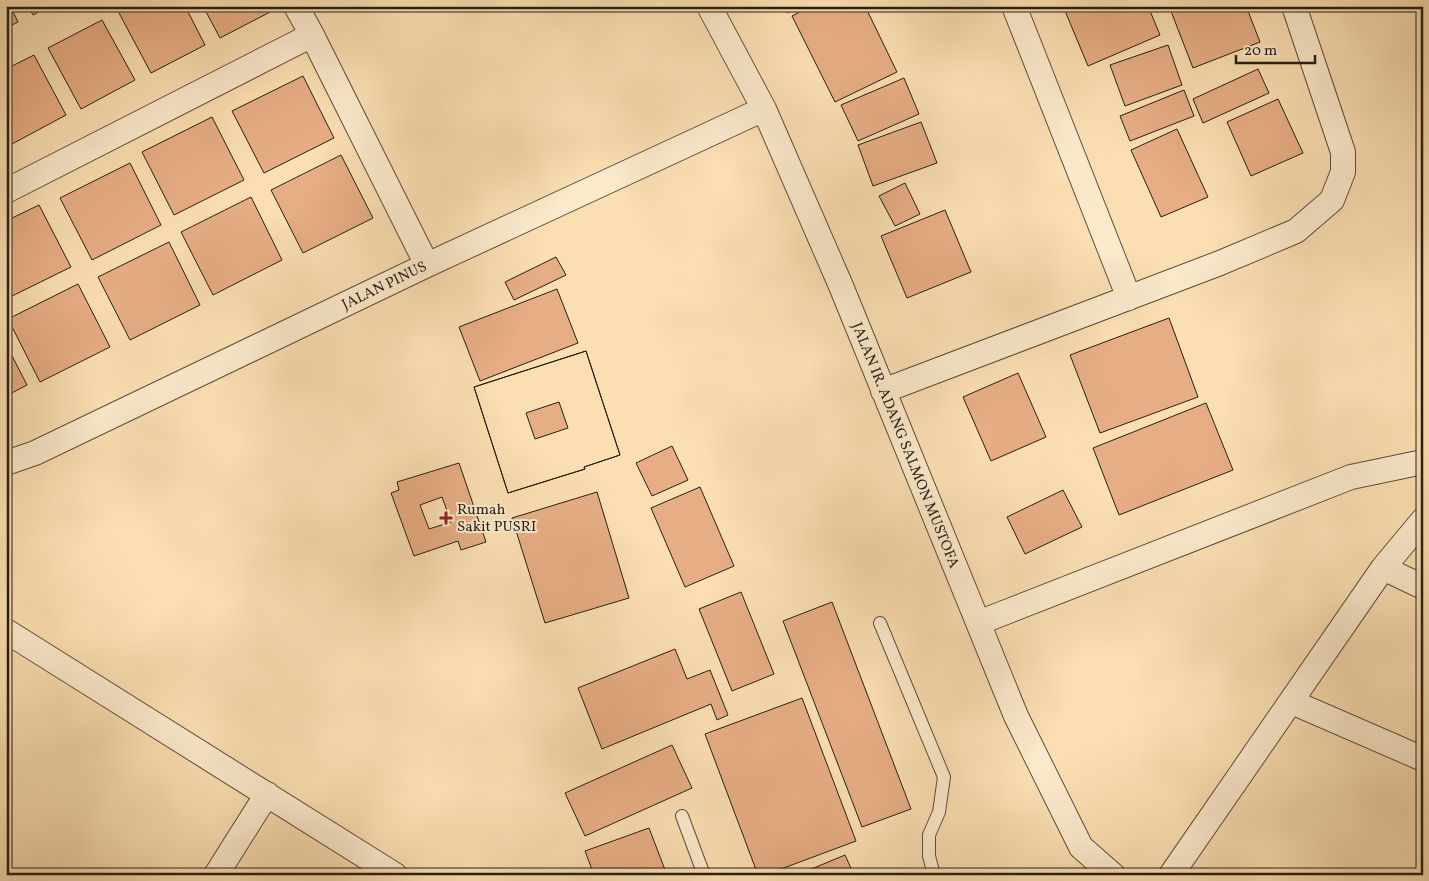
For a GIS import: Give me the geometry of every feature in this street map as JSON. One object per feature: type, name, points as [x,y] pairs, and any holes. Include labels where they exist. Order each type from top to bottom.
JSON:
[{"type":"street","points":[[296,6],[427,264]]},
{"type":"street","name":"JALAN IR. ADANG SALMON MUSTOFA","points":[[709,6],[764,109],[884,391],[1016,716],[1081,847],[1113,875]]},
{"type":"street","points":[[1014,6],[1129,298]]},
{"type":"street","points":[[884,391],[1129,298],[1296,231],[1332,200],[1343,172],[1344,152],[1294,6]]},
{"type":"street","points":[[6,191],[312,35]]},
{"type":"street","name":"JALAN PINUS","points":[[6,463],[35,453],[427,264],[764,109]]},
{"type":"street","points":[[978,623],[1351,477],[1423,462]]},
{"type":"street","points":[[1171,875],[1383,568],[1423,520]]},
{"type":"street","points":[[1383,568],[1423,587]]},
{"type":"street","points":[[6,631],[395,875]]},
{"type":"street","points":[[1292,702],[1423,759]]},
{"type":"street","points":[[216,875],[267,794]]},
{"type":"lane","points":[[880,622],[944,777],[939,812],[929,835],[929,856],[934,875]]},
{"type":"lane","points":[[682,816],[704,875]]},
{"type":"building","points":[[6,6],[10,6],[18,22],[6,28]]},
{"type":"building","points":[[28,6],[50,6],[33,15]]},
{"type":"building","points":[[131,6],[185,6],[205,45],[151,73],[119,13]]},
{"type":"building","points":[[203,6],[272,6],[274,10],[220,38]]},
{"type":"building","points":[[784,6],[801,6],[787,13]]},
{"type":"building","points":[[811,6],[865,6],[897,72],[835,102],[792,16]]},
{"type":"building","points":[[1063,6],[1148,6],[1160,35],[1088,66]]},
{"type":"building","points":[[1169,6],[1246,6],[1260,42],[1193,68]]},
{"type":"building","points":[[102,20],[135,80],[81,109],[48,48]]},
{"type":"building","points":[[1168,45],[1182,85],[1125,106],[1110,65]]},
{"type":"building","points":[[34,55],[66,115],[12,144],[6,133],[6,69]]},
{"type":"building","points":[[1258,69],[1269,93],[1203,123],[1193,99]]},
{"type":"building","points":[[303,76],[334,138],[264,173],[232,111]]},
{"type":"building","points":[[904,78],[919,114],[858,141],[841,105]]},
{"type":"building","points":[[1184,90],[1194,116],[1130,141],[1120,116]]},
{"type":"building","points":[[1278,99],[1303,153],[1251,176],[1227,122]]},
{"type":"building","points":[[212,117],[244,180],[174,215],[142,152]]},
{"type":"building","points":[[921,122],[937,163],[873,186],[858,145]]},
{"type":"building","points":[[1177,129],[1208,197],[1161,217],[1131,150]]},
{"type":"building","points":[[341,155],[373,218],[303,253],[271,190]]},
{"type":"building","points":[[130,163],[161,225],[92,260],[60,198]]},
{"type":"building","points":[[905,183],[920,214],[895,226],[879,196]]},
{"type":"building","points":[[251,197],[282,260],[213,295],[181,232]]},
{"type":"building","points":[[39,205],[71,267],[6,299],[6,221]]},
{"type":"building","points":[[945,210],[971,272],[907,298],[881,236]]},
{"type":"building","points":[[169,242],[200,305],[130,340],[98,277]]},
{"type":"building","points":[[556,257],[566,275],[514,300],[505,282]]},
{"type":"building","points":[[78,284],[110,347],[40,382],[8,319]]},
{"type":"building","points":[[557,289],[578,343],[480,381],[459,327]]},
{"type":"building","points":[[1169,318],[1198,397],[1100,433],[1070,355]]},
{"type":"building","points":[[6,344],[27,385],[6,396]]},
{"type":"building","points":[[586,351],[620,455],[584,467],[585,469],[508,493],[474,387]],"holes":[[[559,402],[568,428],[535,439],[526,413]]]},
{"type":"building","points":[[586,351],[620,455],[584,467],[585,469],[508,493],[474,387]]},
{"type":"building","points":[[1018,373],[1046,437],[991,461],[963,397]]},
{"type":"building","points":[[1206,403],[1233,470],[1119,515],[1093,448]]},
{"type":"building","points":[[672,446],[688,480],[652,496],[636,463]]},
{"type":"building","points":[[459,463],[486,542],[461,550],[458,541],[414,556],[391,493],[399,490],[397,482]],"holes":[[[442,497],[451,522],[429,529],[420,505]]]},
{"type":"building","points":[[700,487],[734,566],[685,587],[651,508]]},
{"type":"building","points":[[1063,490],[1082,527],[1025,554],[1007,517]]},
{"type":"building","points":[[597,492],[629,598],[545,623],[512,518]]},
{"type":"building","points":[[741,592],[774,674],[732,691],[699,609]]},
{"type":"building","points":[[832,602],[911,809],[862,827],[783,621]]},
{"type":"building","points":[[675,649],[687,679],[710,670],[728,715],[717,720],[711,704],[602,749],[578,688]]},
{"type":"building","points":[[802,698],[856,841],[765,875],[758,875],[705,734]]},
{"type":"building","points":[[672,745],[692,788],[585,836],[565,793]]},
{"type":"building","points":[[649,828],[667,875],[594,875],[585,851]]},
{"type":"building","points":[[845,855],[854,875],[797,875]]},
{"type":"place","name":"Rumah Sakit PUSRI","points":[[446,518]]}]
